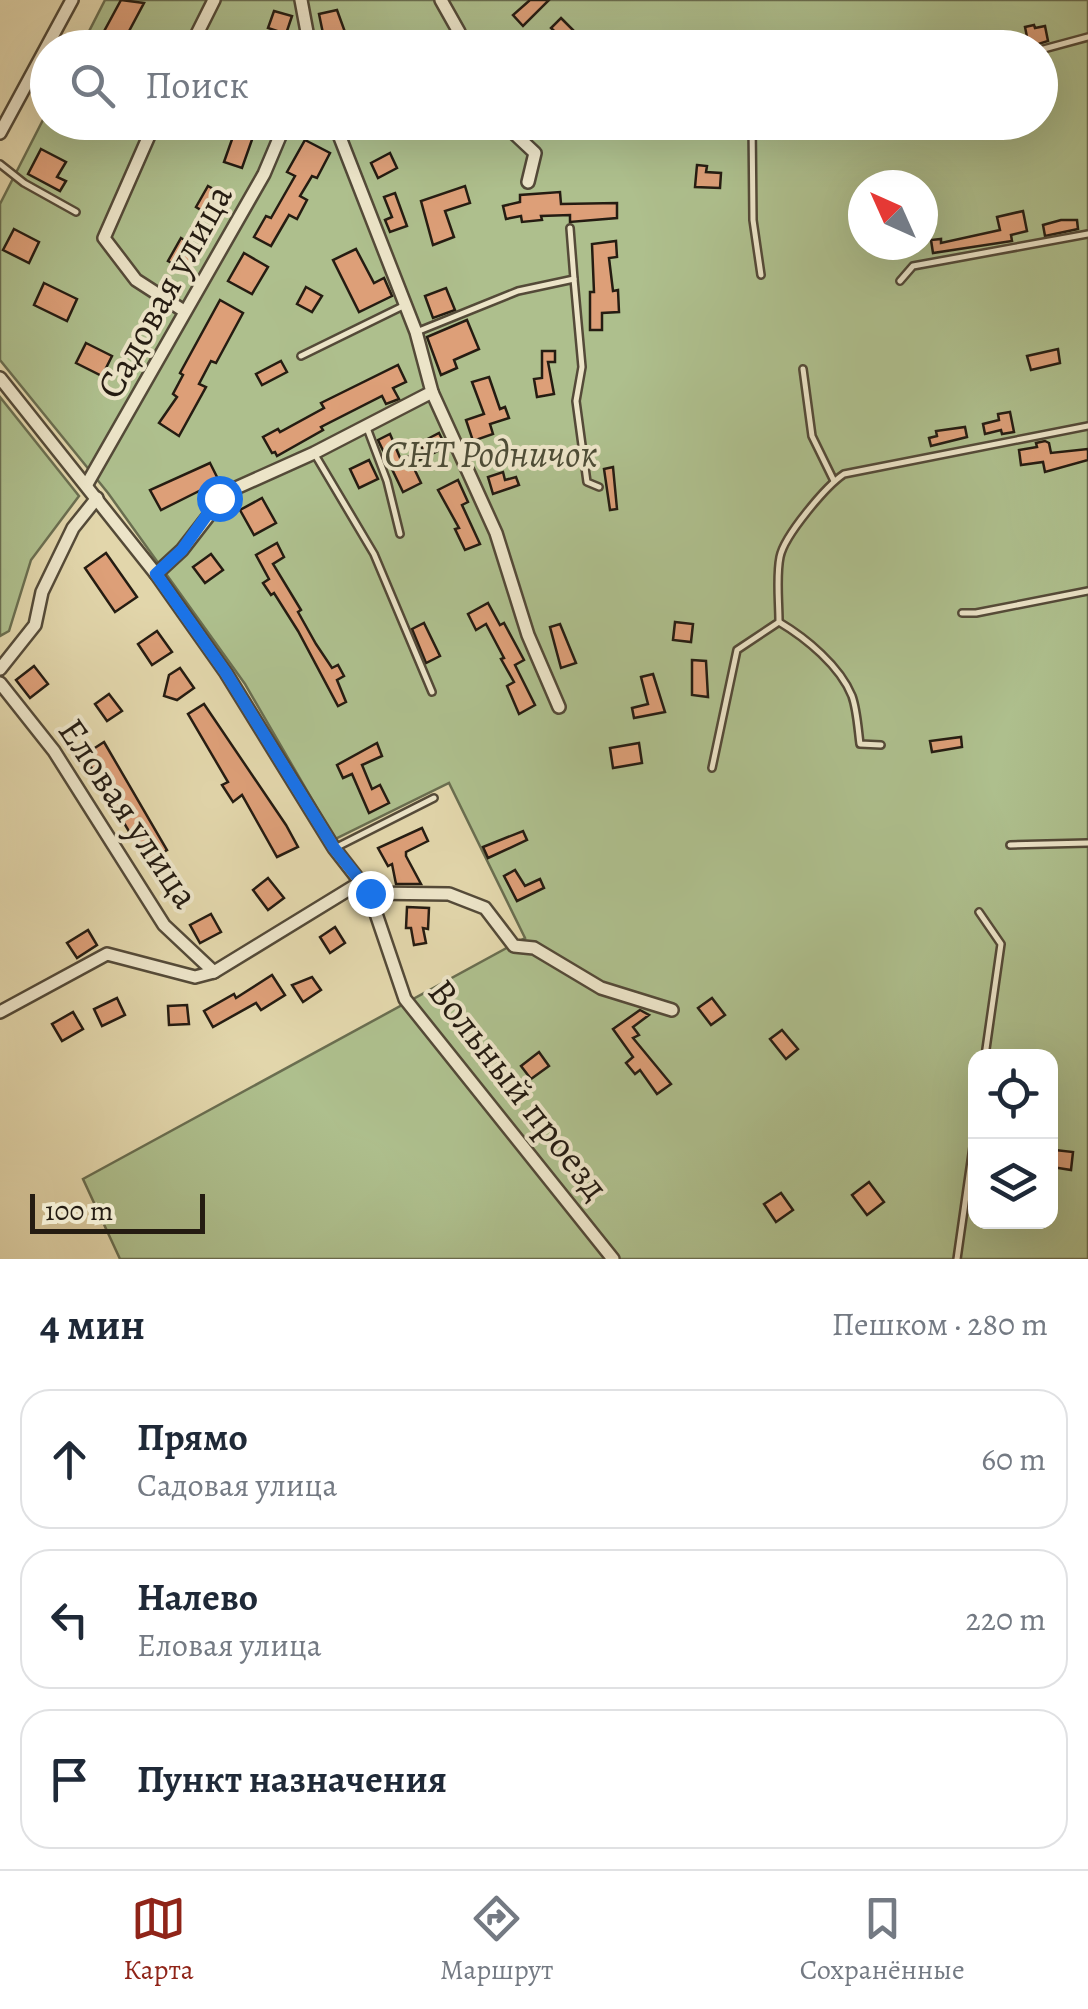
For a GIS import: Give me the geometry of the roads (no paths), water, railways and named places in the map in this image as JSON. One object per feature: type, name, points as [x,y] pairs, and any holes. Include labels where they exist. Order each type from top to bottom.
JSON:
[{"type":"street","points":[[56,30],[72,0]]},
{"type":"street","points":[[199,30],[214,0]]},
{"type":"street","points":[[301,0],[307,30]]},
{"type":"street","points":[[441,0],[458,30]]},
{"type":"street","points":[[0,133],[30,78]]},
{"type":"street","points":[[147,140],[104,238],[136,280],[184,311]]},
{"type":"street","name":"Садовая улица","points":[[87,484],[264,174],[278,140]]},
{"type":"street","points":[[341,140],[416,332],[432,392],[496,533],[528,635],[559,707]]},
{"type":"street","points":[[521,140],[535,153],[528,182]]},
{"type":"street","points":[[0,378],[156,574],[226,673],[334,848],[365,888]]},
{"type":"street","points":[[156,574],[182,550],[227,492],[314,453],[432,392]]},
{"type":"street","points":[[0,669],[35,625],[42,592],[72,528],[97,498]]},
{"type":"street","name":"Еловая улица","points":[[0,684],[54,751],[164,925],[214,972]]},
{"type":"street","points":[[214,972],[365,888],[449,894],[484,908],[514,946],[534,948],[600,988],[672,1010]]},
{"type":"street","name":"Вольный проезд","points":[[365,888],[406,999],[613,1259]]},
{"type":"street","name":"Еловая улица","points":[[0,1012],[107,954],[195,976],[214,972]]},
{"type":"lane","points":[[1058,45],[1088,37]]},
{"type":"lane","points":[[752,140],[753,220],[761,275]]},
{"type":"lane","points":[[0,164],[24,183],[76,212]]},
{"type":"lane","points":[[570,228],[582,367],[576,401],[587,482],[599,487]]},
{"type":"lane","points":[[900,280],[913,266],[1088,234]]},
{"type":"lane","points":[[416,332],[518,291],[574,280]]},
{"type":"lane","points":[[302,356],[405,304]]},
{"type":"lane","points":[[803,370],[812,436],[834,481]]},
{"type":"lane","points":[[366,426],[388,482],[400,534]]},
{"type":"lane","points":[[779,622],[780,554],[834,481],[844,474],[1088,426]]},
{"type":"lane","points":[[314,453],[374,554],[432,692]]},
{"type":"lane","points":[[962,613],[976,614],[1088,591]]},
{"type":"lane","points":[[779,622],[829,663],[852,696],[860,744],[881,744]]},
{"type":"lane","points":[[712,768],[736,650],[779,622]]},
{"type":"lane","points":[[334,848],[434,798]]},
{"type":"lane","points":[[1010,845],[1088,843]]},
{"type":"lane","points":[[979,912],[1001,944],[986,1049]]},
{"type":"lane","points":[[957,1259],[974,1139]]},
{"type":"park label","name":"СНТ Родничок","points":[[491,454]]}]
